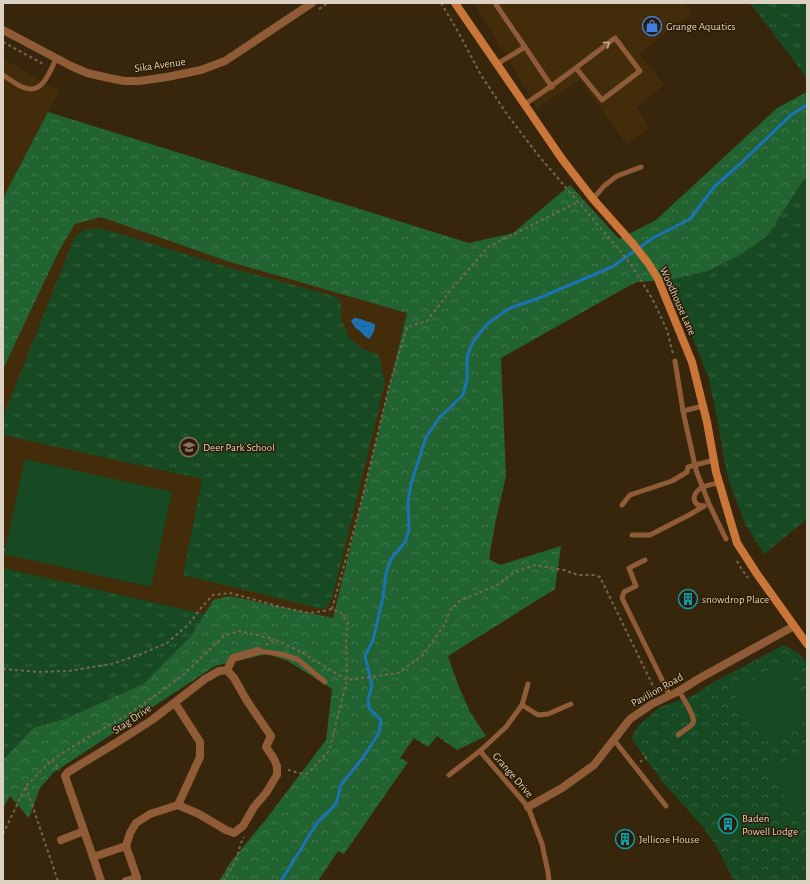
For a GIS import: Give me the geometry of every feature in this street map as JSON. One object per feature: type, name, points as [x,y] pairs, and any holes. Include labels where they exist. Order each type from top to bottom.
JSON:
[{"type":"street","name":"Sika Avenue","points":[[3,30],[56,59],[87,73],[124,81],[140,81],[201,70],[225,61],[312,3]]},
{"type":"street","name":"Woodhouse Lane","points":[[455,3],[562,159],[633,244],[658,279],[692,362],[707,422],[719,483],[737,543],[757,574],[807,644]]},
{"type":"street","name":"Pavilion Road","points":[[528,807],[562,788],[594,765],[630,719],[652,704],[670,696],[794,626]]},
{"type":"street","name":"Stag Drive","points":[[101,881],[65,776],[68,772],[152,720],[204,679],[219,671],[226,670],[233,658],[258,651]]},
{"type":"street","points":[[126,881],[140,879],[126,846],[130,833],[136,823],[150,814],[178,805],[199,814],[234,833],[244,826],[254,807],[266,793],[277,775],[277,766],[266,747],[271,736],[247,701],[234,678],[226,670]]},
{"type":"street","points":[[175,703],[200,742],[200,757],[178,805]]},
{"type":"street","points":[[61,840],[84,830]]},
{"type":"street","points":[[93,857],[126,846]]},
{"type":"lane","points":[[495,3],[552,87]]},
{"type":"lane","points":[[525,104],[552,87],[576,68],[615,38],[640,71],[602,100],[576,68]]},
{"type":"lane","points":[[497,64],[525,46]]},
{"type":"lane","points":[[3,75],[26,88],[37,88],[44,83],[56,59]]},
{"type":"lane","points":[[594,199],[604,186],[616,176],[641,167]]},
{"type":"lane","points":[[675,360],[683,411],[706,505],[726,539]]},
{"type":"lane","points":[[683,411],[703,406]]},
{"type":"lane","points":[[622,505],[630,495],[672,481],[687,472],[688,467],[714,460]]},
{"type":"lane","points":[[706,505],[701,506],[696,504],[694,498],[696,492],[702,487],[719,483]]},
{"type":"lane","points":[[632,535],[650,534],[706,505]]},
{"type":"lane","points":[[645,560],[629,568],[636,586],[624,592],[622,598],[670,696]]},
{"type":"lane","points":[[258,651],[280,654],[297,659],[325,682]]},
{"type":"lane","points":[[449,775],[480,751],[506,727],[522,705],[528,684]]},
{"type":"lane","points":[[678,735],[693,723],[694,720],[679,691]]},
{"type":"lane","points":[[522,705],[538,715],[548,714],[571,704]]},
{"type":"lane","points":[[614,740],[666,806]]},
{"type":"lane","name":"Grange Drive","points":[[480,751],[528,807],[542,844],[549,881]]},
{"type":"path","points":[[316,11],[328,3]]},
{"type":"path","points":[[441,3],[481,75],[506,113],[538,155],[632,266],[652,298],[667,330],[675,360]]},
{"type":"path","points":[[3,42],[52,68]]},
{"type":"path","points":[[332,608],[359,511],[390,383],[407,327],[427,321],[488,247],[578,202]]},
{"type":"path","points":[[347,680],[398,674],[423,655],[445,624],[450,610],[460,601],[499,584],[512,573],[535,565],[564,570],[578,575],[594,575],[600,577],[660,700]]},
{"type":"path","points":[[3,669],[38,672],[68,670],[112,664],[141,654],[167,643],[188,626],[213,595],[230,593],[309,613],[324,611],[332,608],[341,612],[348,623],[346,640],[347,680],[329,752],[306,774],[277,766]]},
{"type":"path","points":[[3,834],[26,786],[52,760],[129,714],[182,676],[224,636],[239,631],[274,639]]},
{"type":"path","points":[[640,762],[646,758],[643,753]]},
{"type":"path","points":[[26,786],[58,881]]},
{"type":"shaded area","points":[[474,3],[684,3],[692,14],[639,53],[664,85],[636,108],[650,127],[627,145],[580,80],[537,108]]},
{"type":"shaded area","points":[[3,58],[44,83],[60,90],[3,198]]},
{"type":"shaded area","name":"Deer Park School","points":[[101,217],[227,261],[407,312],[333,618],[230,596],[213,600],[204,614],[3,568],[3,369],[59,251],[75,224]]},
{"type":"green space","points":[[750,3],[807,3],[807,78]]},
{"type":"green space","points":[[807,92],[807,178],[802,182],[768,235],[743,253],[708,271],[670,280],[636,282],[501,358],[506,476],[489,559],[500,565],[561,546],[555,589],[448,656],[458,685],[470,712],[486,736],[457,750],[437,736],[428,747],[414,738],[400,758],[408,762],[344,854],[338,851],[318,881],[219,881],[230,863],[267,818],[326,740],[332,689],[288,661],[267,654],[215,666],[53,773],[40,788],[29,818],[10,796],[3,808],[3,760],[33,728],[67,718],[143,684],[191,636],[213,600],[230,596],[333,618],[407,313],[227,261],[101,217],[75,224],[59,251],[3,369],[3,198],[48,112],[469,243],[513,233],[570,185],[619,239],[656,220],[777,108]]},
{"type":"green space","points":[[807,178],[807,519],[764,554],[745,524],[727,475],[709,379],[670,280],[708,271],[743,253],[768,235],[802,182]]},
{"type":"green space","name":"Deer Park School","points":[[101,228],[227,267],[337,297],[341,304],[341,317],[349,338],[363,349],[379,355],[385,383],[332,599],[328,606],[322,609],[183,575],[202,479],[3,435],[3,417],[75,236],[85,229]]},
{"type":"green space","points":[[25,459],[172,492],[151,587],[4,554]]},
{"type":"green space","points":[[3,568],[204,614],[191,636],[143,684],[67,718],[33,728],[3,760]]},
{"type":"green space","points":[[784,645],[799,653],[807,663],[807,881],[734,881],[717,847],[703,827],[661,780],[631,738],[638,726],[660,707],[694,695],[712,683]]},
{"type":"green space","points":[[783,662],[807,701],[807,715],[764,742],[733,692]]},
{"type":"green space","points":[[807,748],[807,810],[797,816],[769,771]]},
{"type":"water","points":[[354,318],[375,324],[374,332],[369,339],[356,328],[351,321]]},
{"type":"waterway","points":[[281,881],[317,823],[336,804],[341,785],[362,759],[379,733],[381,720],[369,708],[368,699],[372,686],[365,656],[373,640],[383,597],[386,573],[391,559],[405,542],[409,530],[408,502],[411,484],[426,437],[440,417],[463,395],[467,380],[467,357],[473,342],[487,324],[510,308],[539,298],[612,267],[653,238],[690,219],[715,186],[791,115],[807,105]]},
{"type":"place","name":"Grange Aquatics","points":[[652,26]]},
{"type":"place","name":"Deer Park School","points":[[189,447]]},
{"type":"place","name":"snowdrop Place","points":[[688,599]]},
{"type":"place","name":"Baden Powell Lodge","points":[[728,824]]},
{"type":"place","name":"Jellicoe House","points":[[625,839]]}]
